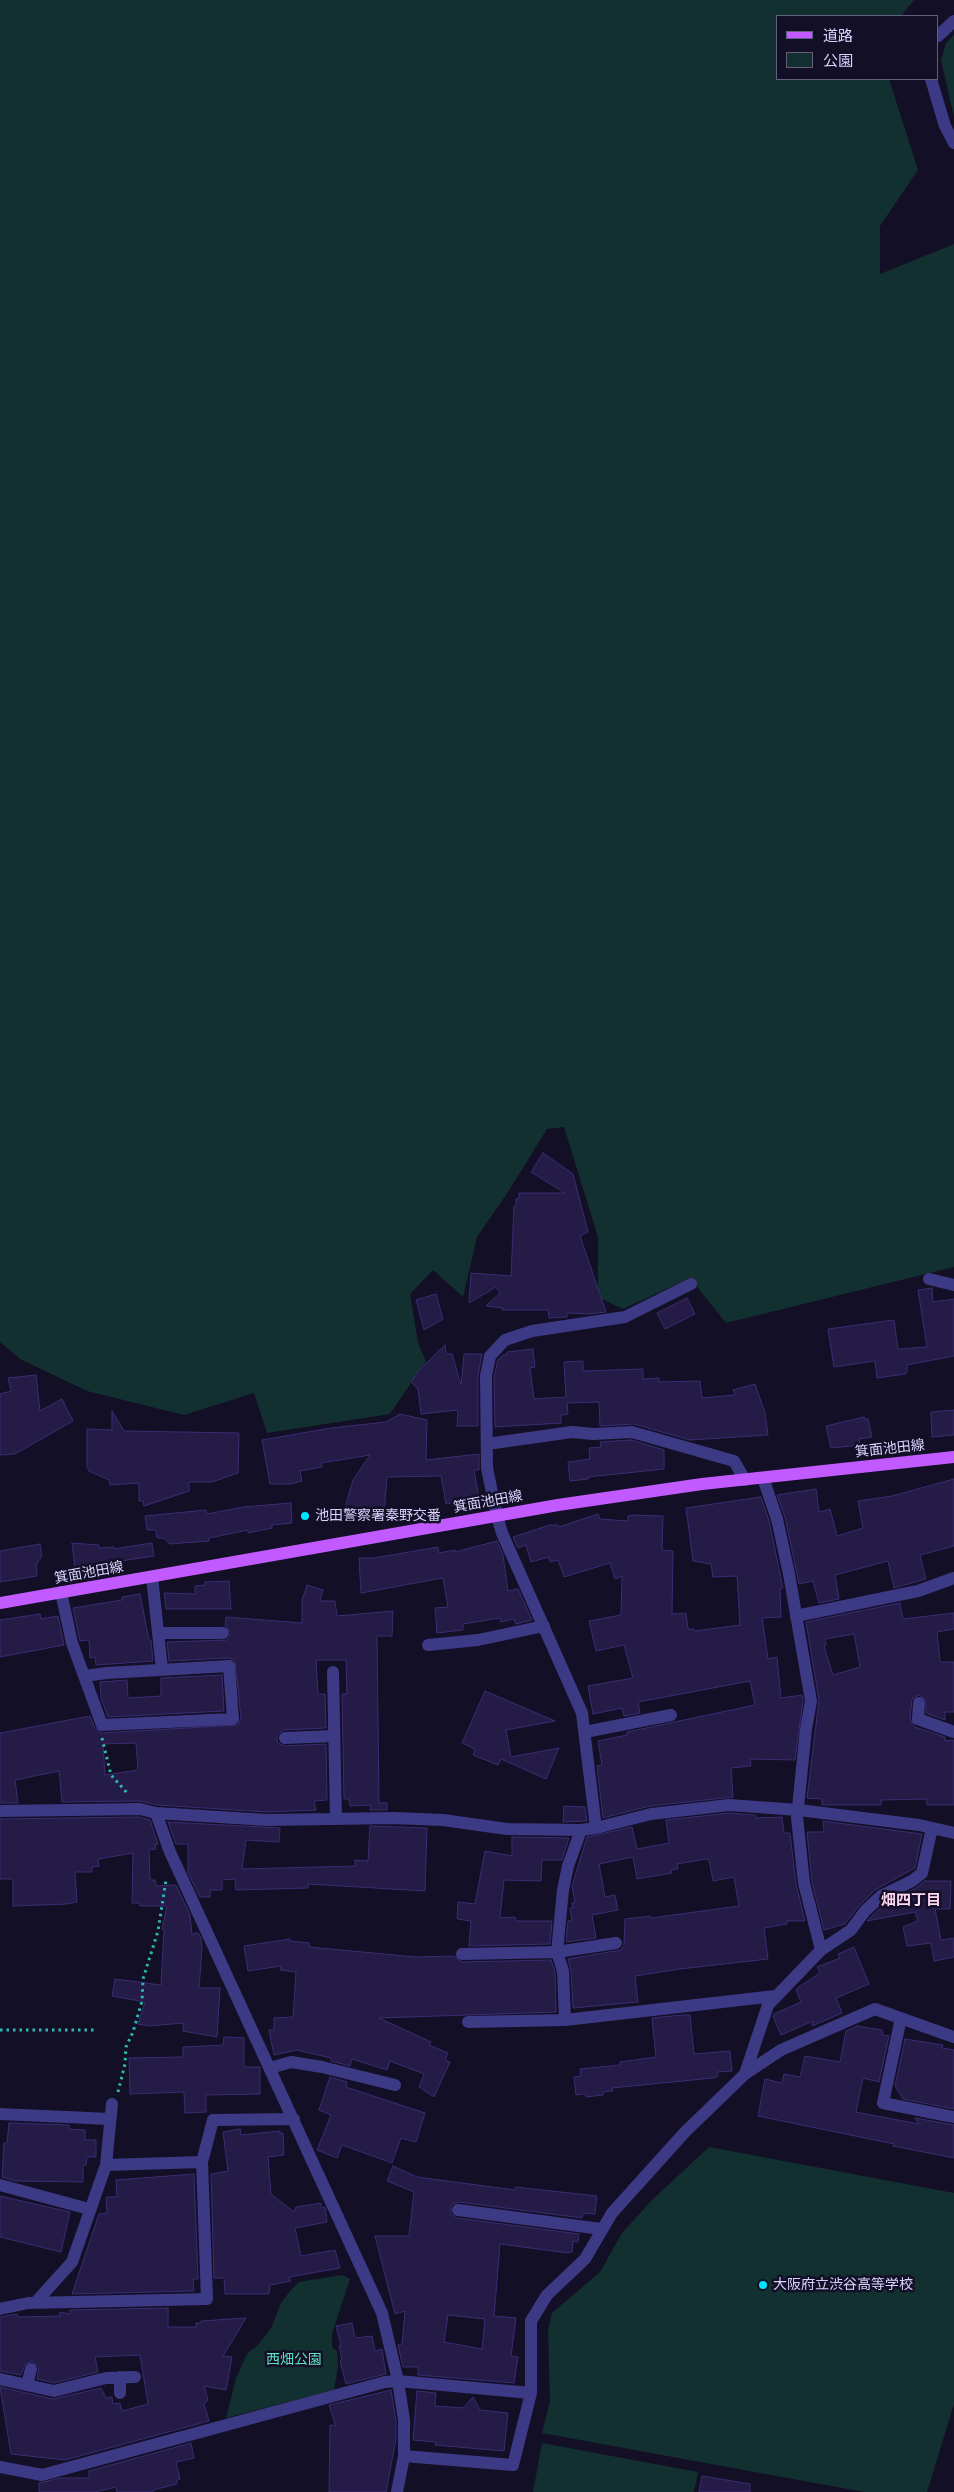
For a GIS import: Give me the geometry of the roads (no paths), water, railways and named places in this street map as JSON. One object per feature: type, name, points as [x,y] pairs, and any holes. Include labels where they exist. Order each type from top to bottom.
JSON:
[{"type":"main road","name":"箕面池田線","points":[[0,1603],[558,1505],[745,1480],[954,1457]]},
{"type":"street","points":[[939,35],[954,21]]},
{"type":"street","points":[[931,80],[945,126],[954,143]]},
{"type":"street","points":[[929,1278],[954,1285]]},
{"type":"street","points":[[596,1828],[582,1713],[502,1533],[497,1516],[487,1468],[486,1376],[490,1356],[505,1340],[532,1330],[625,1317],[691,1284]]},
{"type":"street","points":[[487,1444],[572,1432],[593,1434],[632,1432],[734,1461],[745,1480]]},
{"type":"street","points":[[763,1478],[777,1519],[811,1701],[806,1729],[799,1810],[796,1816],[804,1883],[821,1950]]},
{"type":"street","points":[[152,1577],[162,1669]]},
{"type":"street","points":[[796,1616],[918,1591],[954,1578]]},
{"type":"street","points":[[61,1592],[72,1643],[84,1676],[102,1725],[233,1719],[229,1666],[162,1669],[84,1676]]},
{"type":"street","points":[[428,1645],[478,1640],[544,1626]]},
{"type":"street","points":[[159,1634],[223,1633]]},
{"type":"street","points":[[333,1672],[336,1819]]},
{"type":"street","points":[[919,1702],[918,1719],[954,1732]]},
{"type":"street","points":[[585,1732],[671,1715]]},
{"type":"street","points":[[285,1738],[334,1736]]},
{"type":"street","points":[[0,1811],[77,1808],[140,1809],[156,1813],[267,1820],[443,1820],[507,1829],[581,1830],[651,1814],[729,1805],[799,1810],[932,1828],[954,1833]]},
{"type":"street","points":[[156,1813],[170,1852],[382,2313],[398,2381],[404,2420],[404,2456],[397,2492]]},
{"type":"street","points":[[745,2074],[768,2005],[775,1996],[816,1958],[821,1950],[851,1930],[881,1896],[912,1881],[922,1873],[932,1828]]},
{"type":"street","points":[[565,2020],[563,1971],[557,1952],[563,1890],[568,1866],[581,1830]]},
{"type":"street","points":[[462,1954],[557,1952],[616,1942]]},
{"type":"street","points":[[468,2022],[565,2020],[775,1996]]},
{"type":"street","points":[[404,2456],[513,2465],[531,2393],[531,2321],[547,2295],[585,2259],[612,2213],[685,2132],[745,2074],[781,2050],[875,2010],[954,2037]]},
{"type":"street","points":[[901,2018],[882,2103],[954,2118]]},
{"type":"street","points":[[270,2068],[291,2062],[395,2085]]},
{"type":"street","points":[[35,2303],[72,2262],[106,2165],[112,2104]]},
{"type":"street","points":[[0,2114],[110,2119]]},
{"type":"street","points":[[0,2309],[35,2303],[207,2299],[202,2162],[213,2120],[294,2119]]},
{"type":"street","points":[[106,2165],[202,2162]]},
{"type":"street","points":[[0,2185],[89,2209]]},
{"type":"street","points":[[458,2210],[602,2229]]},
{"type":"street","points":[[27,2385],[31,2369]]},
{"type":"street","points":[[120,2377],[120,2393]]},
{"type":"street","points":[[0,2379],[54,2391],[106,2378],[135,2377]]},
{"type":"street","points":[[0,2467],[42,2475],[375,2385],[398,2381],[531,2393]]},
{"type":"place","name":"池田警察署秦野交番","points":[[305,1516]]},
{"type":"place","name":"大阪府立渋谷高等学校","points":[[763,2285]]},
{"type":"district","name":"畑四丁目","points":[[911,1901]]},
{"type":"park label","name":"西畑公園","points":[[294,2360]]}]
